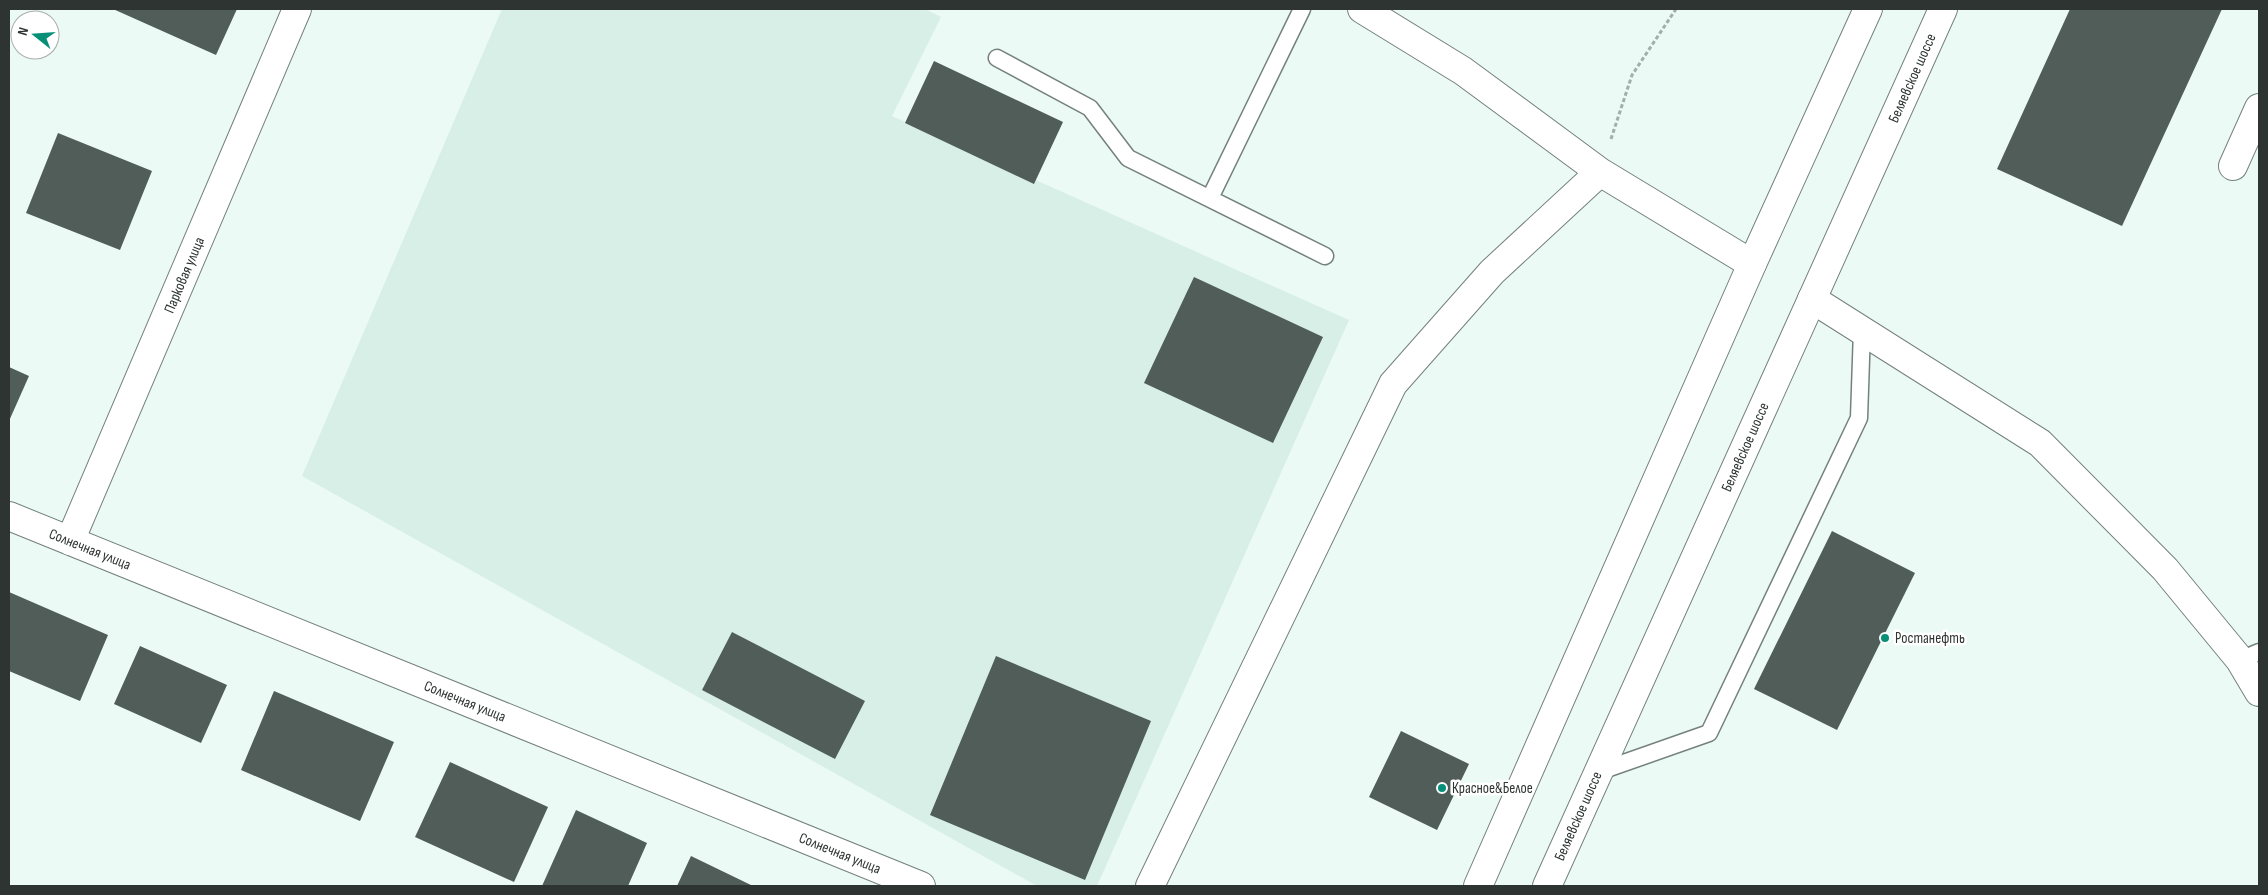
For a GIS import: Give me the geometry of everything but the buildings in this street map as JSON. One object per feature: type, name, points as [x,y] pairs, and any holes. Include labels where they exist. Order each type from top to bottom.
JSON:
[{"type":"street","name":"Парковая улица","points":[[70,541],[297,9]]},
{"type":"street","points":[[1362,9],[1463,71],[1600,172],[1752,264]]},
{"type":"street","points":[[1478,886],[1752,264],[1868,9]]},
{"type":"street","name":"Беляевское шоссе","points":[[1547,886],[1943,9]]},
{"type":"street","points":[[2233,166],[2259,108]]},
{"type":"street","points":[[1150,886],[1393,384],[1492,272],[1600,172]]},
{"type":"street","points":[[1812,299],[2040,442],[2250,656],[2259,692]]},
{"type":"street","name":"Солнечная улица","points":[[9,516],[921,886]]},
{"type":"lane","points":[[1210,198],[1302,9]]},
{"type":"lane","points":[[997,58],[1090,108],[1128,158],[1325,256]]},
{"type":"lane","points":[[1598,772],[1709,733],[1859,418],[1862,330]]},
{"type":"path","points":[[1600,172],[1632,75],[1676,9]]},
{"type":"shaded area","points":[[502,9],[925,9],[941,17],[892,116],[1349,320],[1097,886],[1037,886],[302,476]]},
{"type":"place","name":"Ростанефть","points":[[1885,638]]},
{"type":"place","name":"Красное&Белое","points":[[1442,788]]}]
